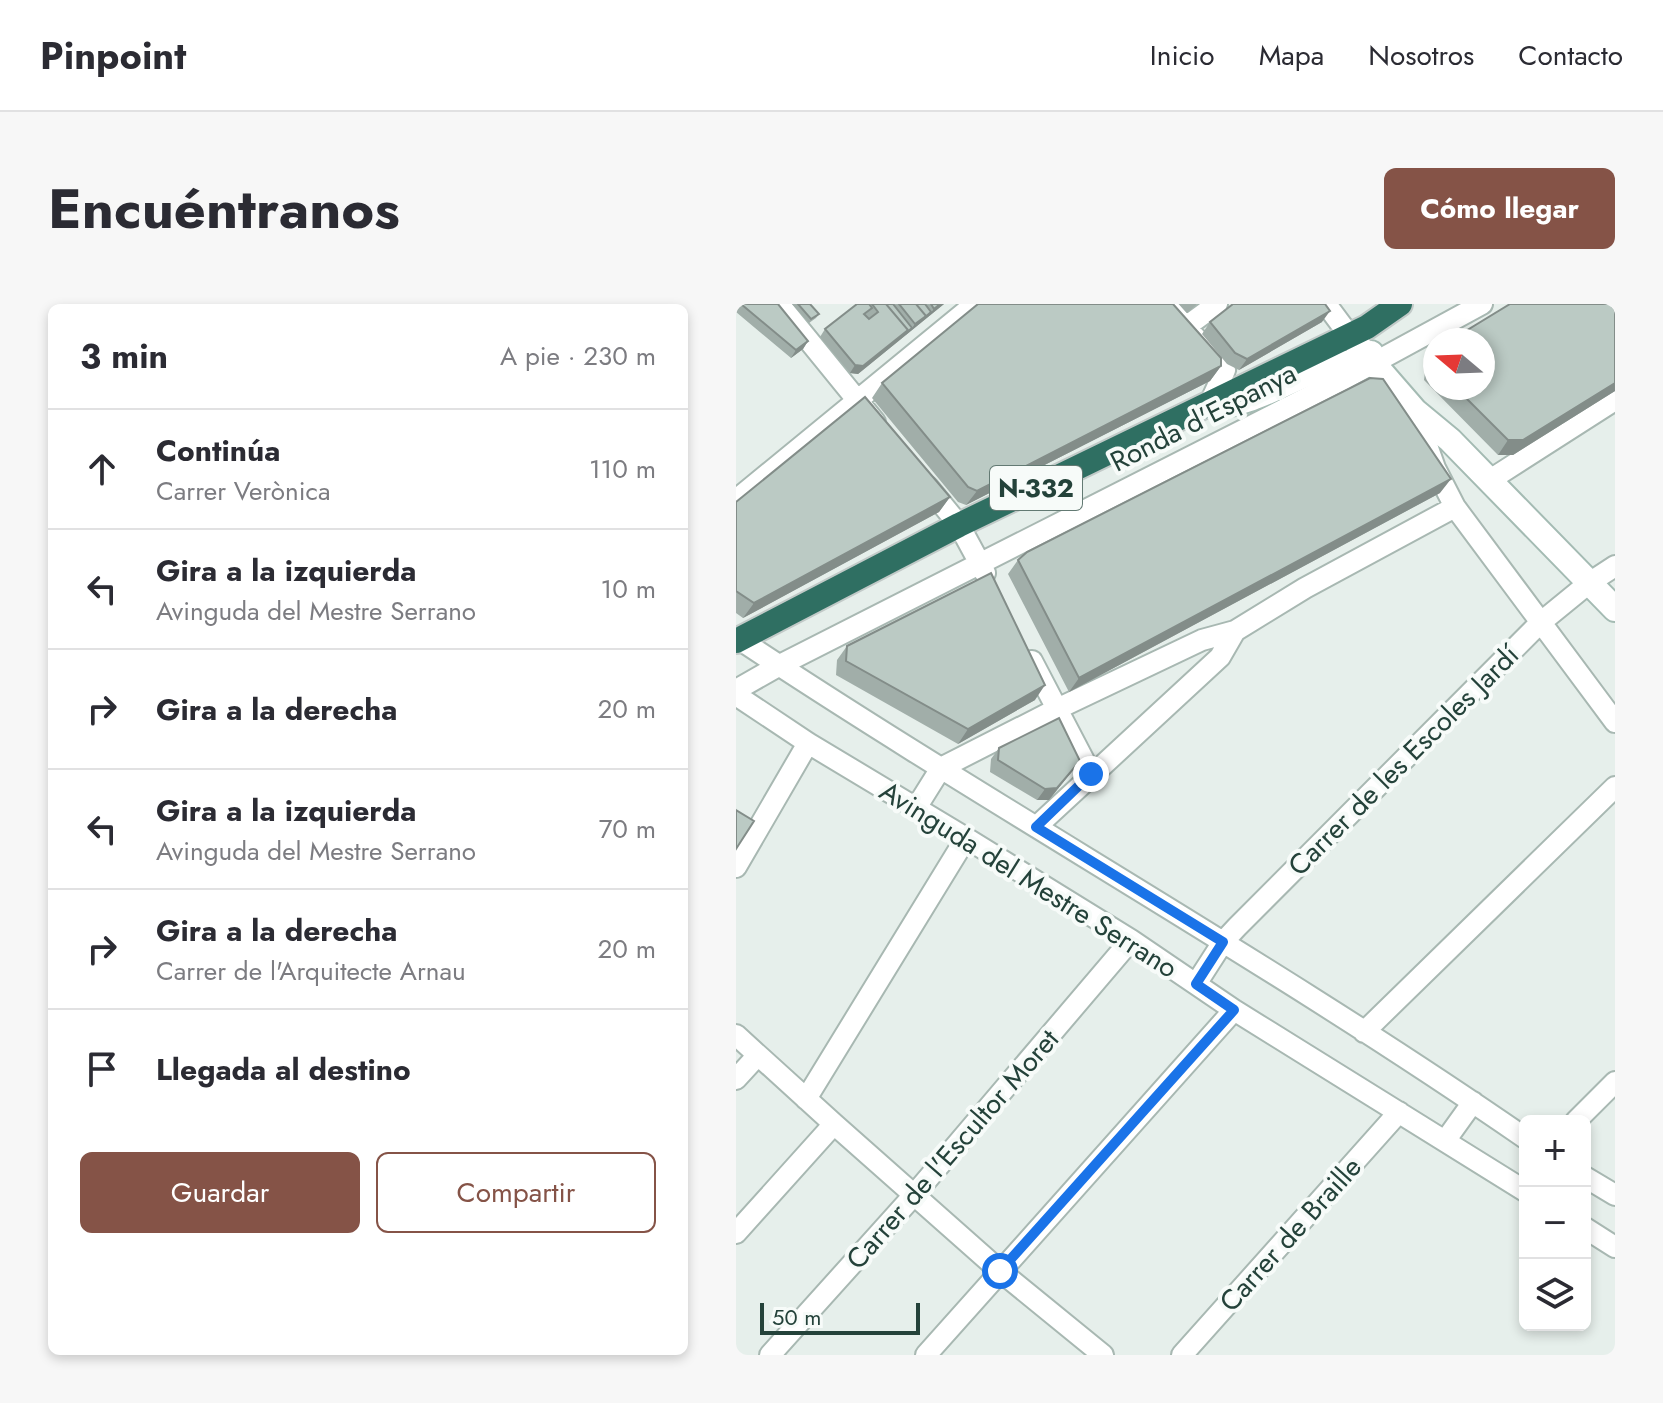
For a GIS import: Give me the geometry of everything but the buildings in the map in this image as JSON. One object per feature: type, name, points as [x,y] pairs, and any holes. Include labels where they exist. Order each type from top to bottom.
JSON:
[{"type":"highway","name":"Ronda d'Espanya","points":[[737,639],[959,525],[1367,327],[1400,304]]},
{"type":"street","points":[[779,304],[885,434]]},
{"type":"street","points":[[736,500],[975,304]]},
{"type":"street","points":[[1165,304],[1225,370],[1209,405],[1228,405],[1336,364],[1373,364]]},
{"type":"street","points":[[1187,326],[1217,304]]},
{"type":"street","points":[[1326,304],[1415,411],[1450,440],[1615,609]]},
{"type":"street","points":[[1373,364],[1370,339],[1378,325],[1400,304]]},
{"type":"street","name":"Ronda d'Espanya","points":[[736,693],[780,665],[1373,364],[1482,304]]},
{"type":"street","points":[[1490,480],[1615,400]]},
{"type":"street","points":[[1415,411],[1435,468],[1455,507],[1615,722]]},
{"type":"street","points":[[913,468],[959,525],[994,590]]},
{"type":"street","points":[[916,808],[941,768],[1202,640],[1235,631],[1305,588],[1455,507]]},
{"type":"street","name":"Carrer de les Escoles Jardí","points":[[1196,984],[1223,942],[1540,623],[1615,566]]},
{"type":"street","points":[[1036,827],[1220,657],[1235,631]]},
{"type":"street","name":"Avinguda del Mestre Serrano","points":[[737,639],[1223,942],[1519,1134]]},
{"type":"street","points":[[1022,643],[1091,774]]},
{"type":"street","name":"Avinguda del Mestre Serrano","points":[[736,693],[808,743],[1131,940],[1234,1010],[1519,1187]]},
{"type":"street","points":[[736,867],[808,743]]},
{"type":"street","points":[[1364,1032],[1615,787]]},
{"type":"street","points":[[806,1099],[966,838]]},
{"type":"street","name":"Carrer de l'Escultor Moret","points":[[770,1355],[914,1195],[1131,940]]},
{"type":"street","points":[[926,1355],[1234,1010]]},
{"type":"street","points":[[736,1035],[1000,1271],[1103,1355]]},
{"type":"street","points":[[736,1079],[758,1055]]},
{"type":"street","points":[[1582,1115],[1615,1082]]},
{"type":"street","points":[[1445,1141],[1473,1102]]},
{"type":"street","name":"Carrer de Braille","points":[[1182,1355],[1399,1112]]},
{"type":"street","points":[[736,1233],[834,1124]]},
{"type":"street","points":[[1591,1181],[1615,1195]]},
{"type":"street","points":[[1591,1232],[1615,1247]]},
{"type":"route","points":[[1000,1271],[1234,1010],[1196,984],[1223,942],[1036,827],[1091,774]]}]
